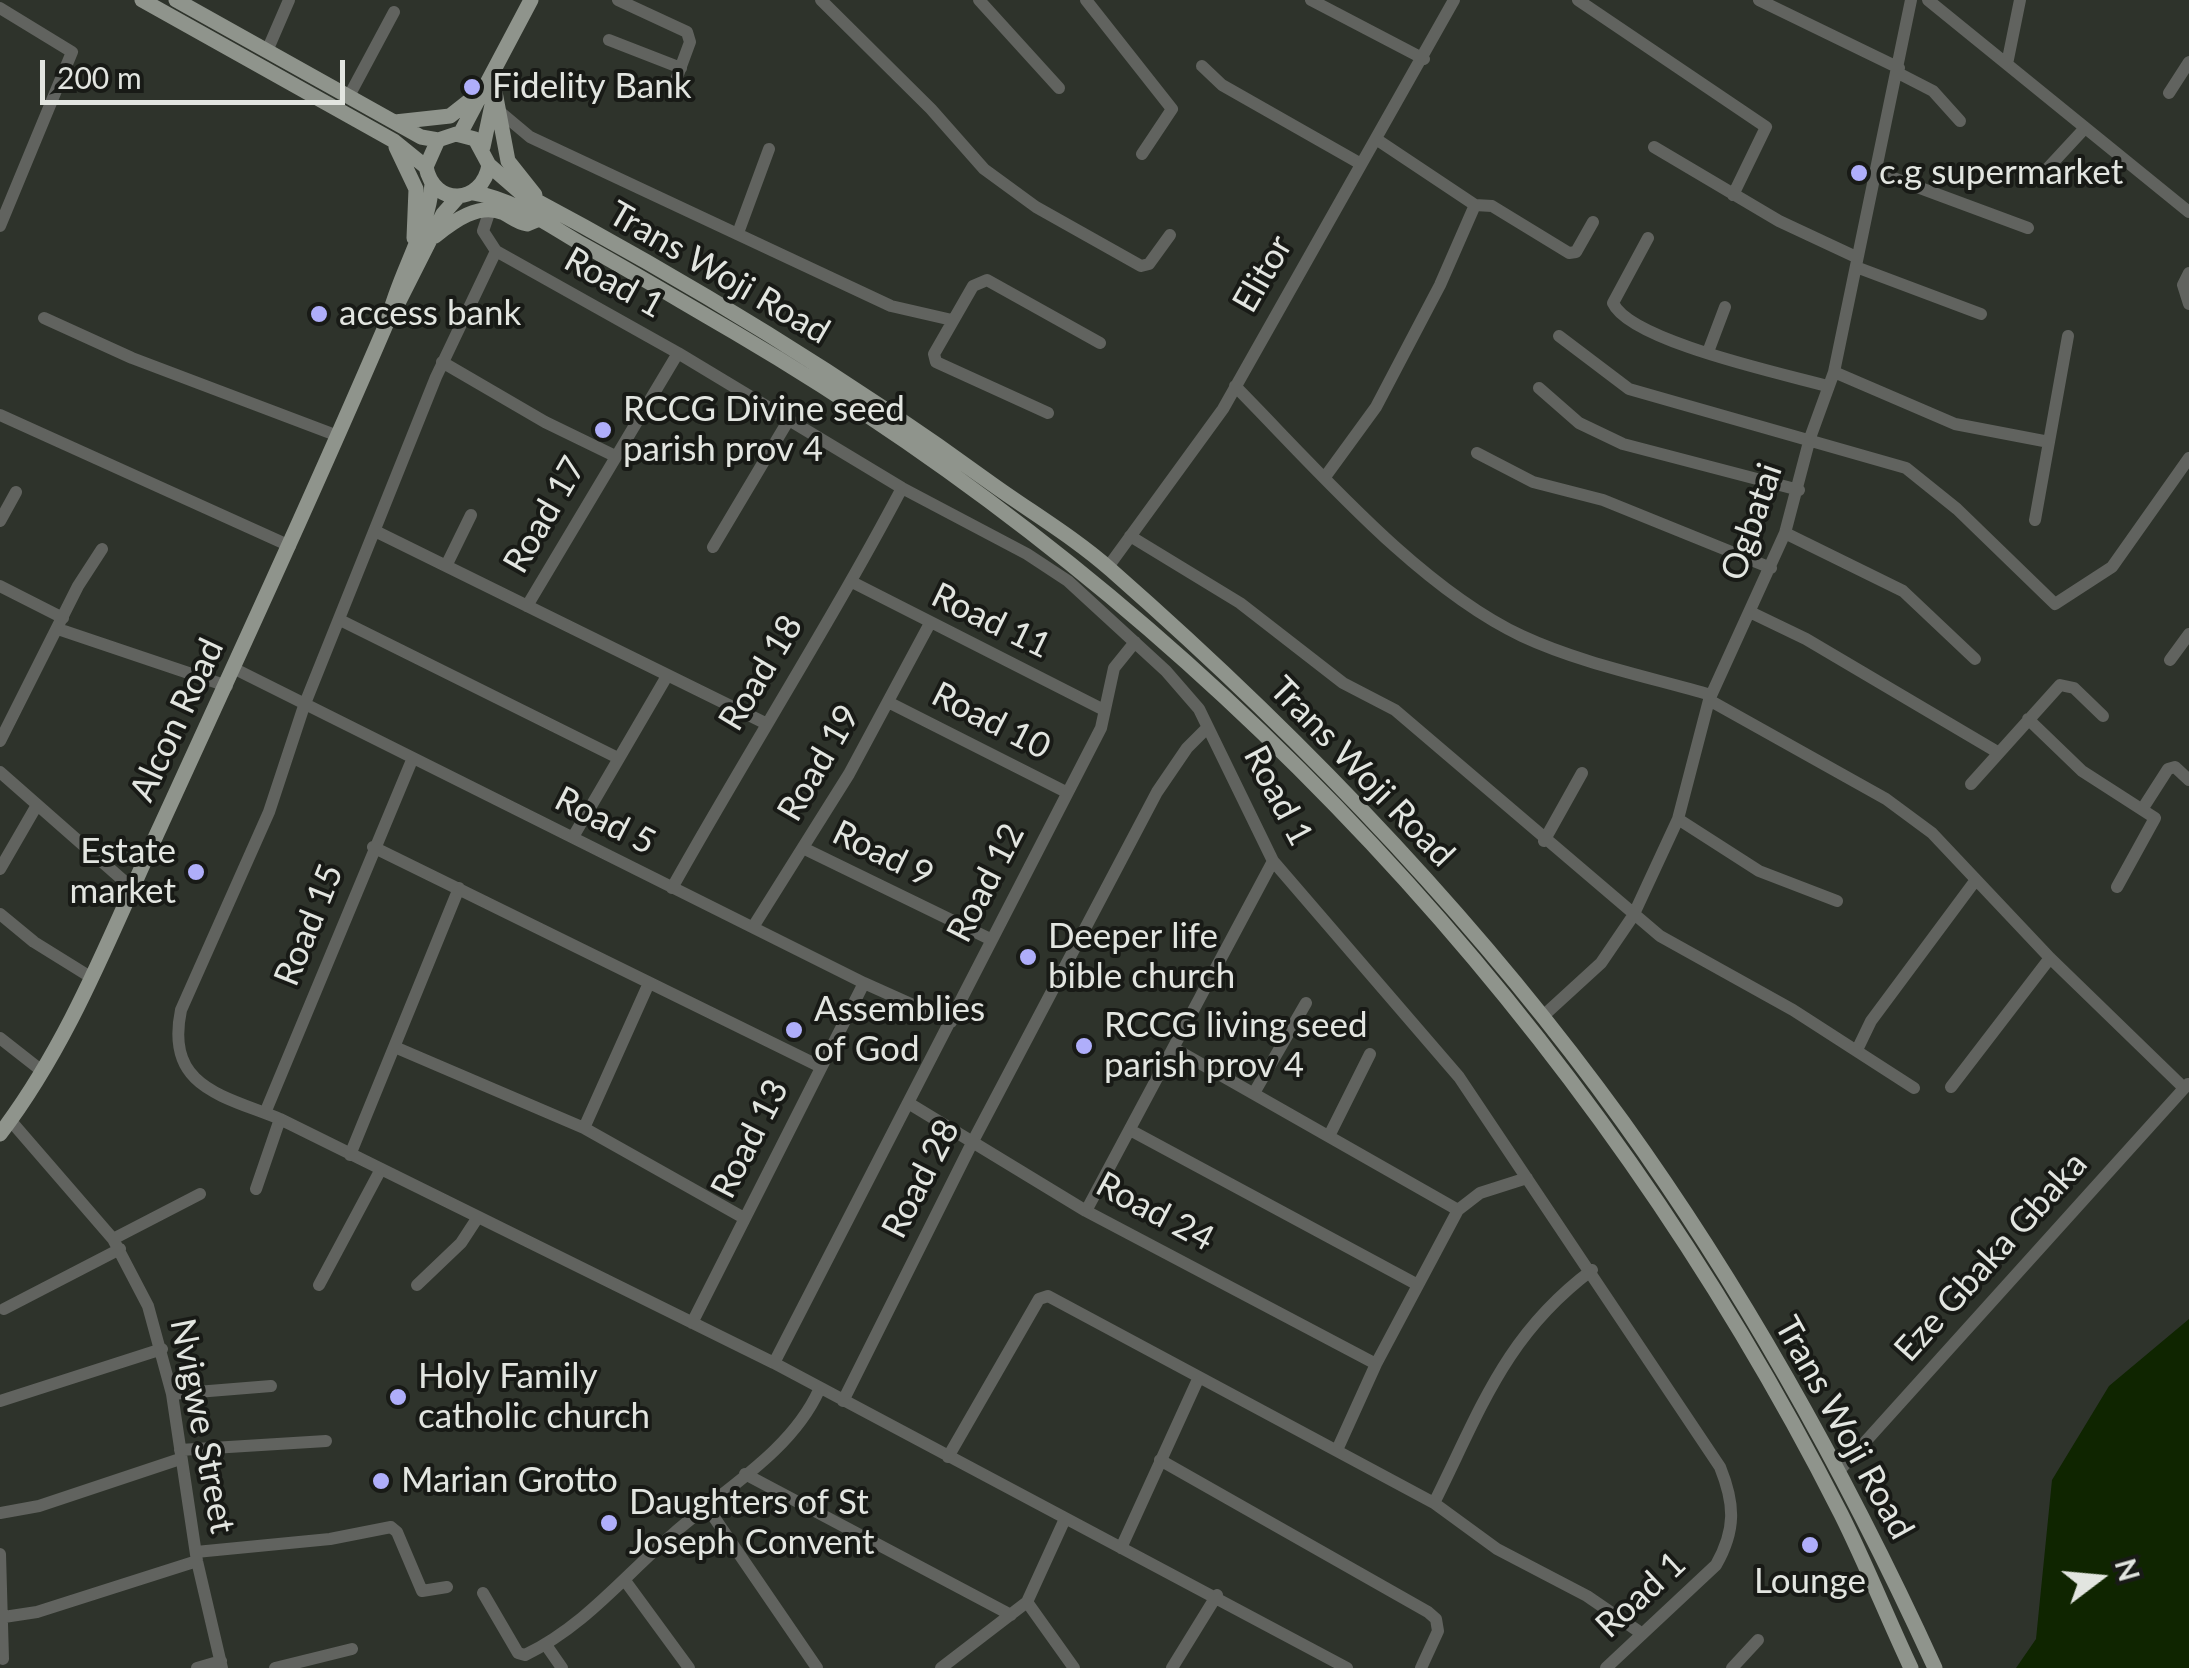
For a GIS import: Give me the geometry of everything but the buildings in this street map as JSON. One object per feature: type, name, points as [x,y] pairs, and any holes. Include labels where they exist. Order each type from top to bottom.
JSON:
[{"type":"main road","points":[[142,0],[391,139],[426,167],[432,184],[424,241]]},
{"type":"main road","points":[[176,0],[395,122],[438,140],[460,134],[492,88]]},
{"type":"main road","points":[[424,241],[487,176],[489,165],[482,146],[492,88],[531,0]]},
{"type":"main road","points":[[424,241],[469,213],[490,210],[526,224],[542,212],[508,161],[492,88]]},
{"type":"main road","points":[[395,122],[450,116],[492,88]]},
{"type":"main road","points":[[460,134],[482,146]]},
{"type":"main road","points":[[391,139],[416,189],[424,241]]},
{"type":"main road","points":[[426,167],[438,140]]},
{"type":"main road","name":"Trans Woji Road","points":[[489,165],[542,212],[889,430],[1046,542],[1159,634],[1294,762],[1408,881],[1535,1033],[1669,1206]]},
{"type":"main road","points":[[432,184],[442,194],[466,195]]},
{"type":"main road","name":"Trans Woji Road","points":[[466,195],[492,196],[542,212],[745,319],[890,410],[1108,567],[1340,784],[1542,1017],[1624,1123],[1669,1206],[1838,1472],[1935,1668]]},
{"type":"main road","name":"Alcon Road","points":[[4,1126],[42,1071],[92,978],[290,546],[388,320],[403,302],[424,241]]},
{"type":"main road","name":"Trans Woji Road","points":[[1724,1291],[1842,1516],[1911,1668]]},
{"type":"street","points":[[268,51],[288,0]]},
{"type":"street","points":[[609,40],[678,74],[690,42],[687,32],[618,0]]},
{"type":"street","points":[[821,0],[931,109],[984,169],[1036,208],[1141,266],[1148,264],[1170,235]]},
{"type":"street","points":[[979,0],[1059,88]]},
{"type":"street","points":[[1086,0],[1172,109],[1142,154]]},
{"type":"street","points":[[1311,0],[1424,59]]},
{"type":"street","name":"Elitor","points":[[1108,567],[1210,429],[1424,59],[1454,0]]},
{"type":"street","points":[[1578,0],[1766,127],[1733,195]]},
{"type":"street","points":[[1759,0],[1934,90],[1960,121]]},
{"type":"street","name":"Ogbatai","points":[[1542,1017],[1601,963],[1633,916],[1678,819],[1710,698],[1785,533],[1810,438],[1834,372],[1911,0]]},
{"type":"street","points":[[1928,0],[2189,212]]},
{"type":"street","points":[[2007,64],[2020,0]]},
{"type":"street","points":[[0,8],[72,52],[0,226]]},
{"type":"street","points":[[349,96],[394,12]]},
{"type":"street","points":[[2169,93],[2189,62]]},
{"type":"street","points":[[1202,66],[1222,85],[1362,164]]},
{"type":"street","points":[[498,110],[530,137],[891,306],[952,320]]},
{"type":"street","points":[[2047,169],[2084,128]]},
{"type":"street","points":[[1376,139],[1475,204],[1492,206],[1570,254],[1576,252],[1593,222]]},
{"type":"street","points":[[1654,147],[1856,262],[1981,314]]},
{"type":"street","points":[[738,233],[768,149]]},
{"type":"street","points":[[1876,172],[2028,228]]},
{"type":"street","points":[[1325,477],[1376,408],[1440,285],[1475,204]]},
{"type":"street","points":[[490,210],[483,231],[496,251],[442,362],[304,706],[269,812],[181,1010],[177,1049],[192,1078],[774,1363],[1064,1521],[1217,1595],[1348,1668]]},
{"type":"street","points":[[1648,238],[1614,308],[1672,343],[1827,386]]},
{"type":"street","name":"Road 1","points":[[496,251],[1054,572],[1134,642],[1200,710],[1273,861],[1458,1077],[1592,1270],[1720,1467],[1734,1517],[1728,1545],[1706,1579],[1606,1668]]},
{"type":"street","points":[[2189,273],[2183,285],[2189,304]]},
{"type":"street","points":[[1048,413],[941,368],[934,354],[973,286],[984,279],[1100,343]]},
{"type":"street","points":[[1708,352],[1725,307]]},
{"type":"street","points":[[44,318],[132,358],[338,436]]},
{"type":"street","points":[[1559,336],[1629,389],[1906,468],[1957,509],[2052,602],[2059,603],[2112,568],[2189,458]]},
{"type":"street","points":[[2034,520],[2068,336]]},
{"type":"street","name":"Road 17","points":[[527,606],[678,353]]},
{"type":"street","points":[[442,362],[545,422],[615,456]]},
{"type":"street","points":[[1834,372],[1954,424],[2049,442]]},
{"type":"street","points":[[1234,386],[1424,568],[1510,630],[1540,644],[1710,698],[1886,799],[1932,833],[2050,958],[2186,1085]]},
{"type":"street","points":[[1539,388],[1579,423],[1623,444],[1799,490]]},
{"type":"street","points":[[0,415],[290,546]]},
{"type":"street","points":[[713,548],[788,421]]},
{"type":"street","points":[[1477,452],[1533,482],[1603,500],[1771,568]]},
{"type":"street","name":"Road 18","points":[[672,888],[765,723],[852,582],[902,488]]},
{"type":"street","points":[[0,521],[16,492]]},
{"type":"street","points":[[446,566],[471,515]]},
{"type":"street","points":[[375,532],[765,723]]},
{"type":"street","points":[[1785,533],[1903,591],[1975,659]]},
{"type":"street","points":[[1130,536],[1240,603],[1344,683],[1395,710],[1633,916],[1914,1088]]},
{"type":"street","points":[[0,741],[102,548]]},
{"type":"street","name":"Road 11","points":[[852,582],[929,625],[1104,710]]},
{"type":"street","points":[[0,586],[60,623],[226,686]]},
{"type":"street","points":[[1752,612],[1806,639],[1999,753]]},
{"type":"street","points":[[340,620],[616,757]]},
{"type":"street","name":"Road 19","points":[[753,928],[888,702],[929,625]]},
{"type":"street","points":[[2170,660],[2189,634]]},
{"type":"street","name":"Road 12","points":[[774,1363],[1101,728],[1114,668],[1134,642]]},
{"type":"street","name":"Road 5","points":[[234,669],[864,983],[950,1022]]},
{"type":"street","points":[[573,836],[667,676]]},
{"type":"street","points":[[1971,784],[2056,688],[2066,684],[2102,716]]},
{"type":"street","name":"Road 10","points":[[888,702],[1066,792]]},
{"type":"street","points":[[2028,719],[2082,771],[2156,820],[2117,886]]},
{"type":"street","name":"Road 28","points":[[843,1401],[972,1143],[1157,792],[1187,748],[1207,728]]},
{"type":"street","name":"Road 15","points":[[265,1113],[372,847],[412,760]]},
{"type":"street","points":[[2143,808],[2168,769],[2174,767],[2189,780]]},
{"type":"street","points":[[0,772],[133,889]]},
{"type":"street","points":[[1544,842],[1582,773]]},
{"type":"street","points":[[0,869],[36,805]]},
{"type":"street","points":[[1678,819],[1759,871],[1837,901]]},
{"type":"street","points":[[372,847],[821,1066]]},
{"type":"street","name":"Road 9","points":[[803,848],[990,939]]},
{"type":"street","points":[[1086,1210],[1273,861]]},
{"type":"street","points":[[1857,1050],[1871,1021],[1975,881]]},
{"type":"street","points":[[350,1156],[460,888]]},
{"type":"street","points":[[0,914],[34,942],[92,978]]},
{"type":"street","points":[[1951,1087],[2050,958]]},
{"type":"street","points":[[584,1128],[648,983]]},
{"type":"street","name":"Road 13","points":[[692,1323],[864,983]]},
{"type":"street","points":[[1254,1093],[1306,1003]]},
{"type":"street","points":[[0,1038],[42,1071]]},
{"type":"street","points":[[397,1048],[584,1128],[744,1218]]},
{"type":"street","points":[[1175,1049],[1458,1210]]},
{"type":"street","points":[[1330,1134],[1370,1054]]},
{"type":"street","name":"Eze Gbaka Gbaka","points":[[1838,1472],[2186,1085]]},
{"type":"street","name":"Road 24","points":[[910,1104],[1086,1210],[1376,1364]]},
{"type":"street","points":[[256,1188],[280,1120]]},
{"type":"street","name":"Nvigwe Street","points":[[4,1126],[116,1244],[148,1306],[172,1394],[197,1557],[221,1665]]},
{"type":"street","points":[[1130,1130],[1418,1285]]},
{"type":"street","points":[[319,1285],[381,1169]]},
{"type":"street","points":[[1337,1450],[1376,1364],[1458,1210],[1480,1193],[1527,1178]]},
{"type":"street","points":[[4,1308],[200,1194]]},
{"type":"street","points":[[418,1285],[461,1242],[478,1218]]},
{"type":"street","points":[[1434,1503],[1518,1339],[1544,1308],[1592,1270]]},
{"type":"street","points":[[948,1457],[1043,1296],[1434,1503],[1496,1549],[1586,1596],[1641,1633]]},
{"type":"street","points":[[0,1401],[162,1349]]},
{"type":"street","points":[[1121,1548],[1200,1377]]},
{"type":"street","points":[[172,1394],[271,1386]]},
{"type":"street","points":[[483,1593],[520,1654],[546,1645],[626,1582],[672,1535],[801,1424],[819,1390]]},
{"type":"street","points":[[0,1513],[39,1506],[180,1454],[326,1441]]},
{"type":"street","points":[[1160,1460],[1428,1612],[1436,1619],[1438,1630],[1421,1668]]},
{"type":"street","points":[[745,1474],[1011,1615]]},
{"type":"street","points":[[707,1508],[817,1668]]},
{"type":"street","points":[[943,1667],[1027,1602],[1064,1521]]},
{"type":"street","points":[[4,1617],[37,1612],[197,1557],[391,1527],[398,1532],[422,1591],[446,1586]]},
{"type":"street","points":[[0,1558],[3,1659]]},
{"type":"street","points":[[626,1582],[688,1668]]},
{"type":"street","points":[[1172,1668],[1217,1595]]},
{"type":"street","points":[[1027,1602],[1074,1668]]},
{"type":"street","points":[[1732,1668],[1758,1640]]},
{"type":"street","points":[[546,1645],[562,1668]]},
{"type":"street","points":[[275,1668],[352,1649]]},
{"type":"street","points":[[197,1668],[221,1665]]},
{"type":"shaded area","points":[[2189,1319],[2189,1668],[2016,1668],[2036,1639],[2052,1480],[2109,1386]]},
{"type":"place","name":"Fidelity Bank","points":[[472,87]]},
{"type":"place","name":"c.g supermarket","points":[[1859,173]]},
{"type":"place","name":"access bank","points":[[319,314]]},
{"type":"place","name":"RCCG Divine seed parish prov 4","points":[[603,430]]},
{"type":"place","name":"Estate market","points":[[196,872]]},
{"type":"place","name":"Deeper life bible church","points":[[1028,957]]},
{"type":"place","name":"Assemblies of God","points":[[794,1030]]},
{"type":"place","name":"RCCG living seed parish prov 4","points":[[1084,1046]]},
{"type":"place","name":"Holy Family catholic church","points":[[398,1397]]},
{"type":"place","name":"Marian Grotto","points":[[381,1481]]},
{"type":"place","name":"Daughters of St Joseph Convent","points":[[609,1523]]},
{"type":"place","name":"Lounge","points":[[1810,1545]]}]
